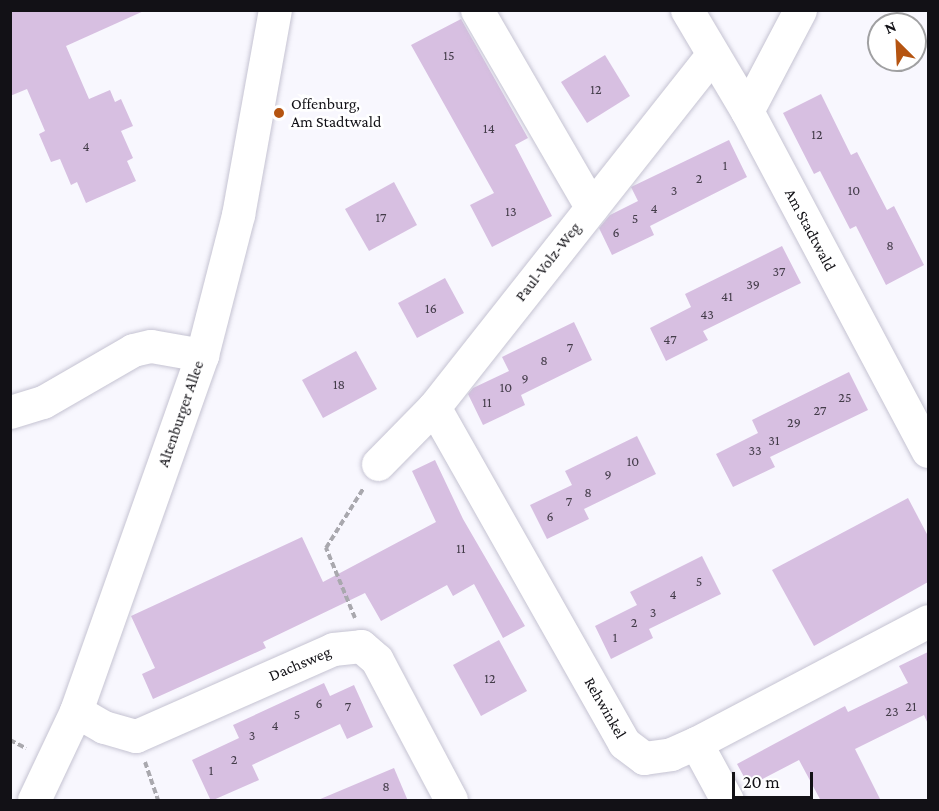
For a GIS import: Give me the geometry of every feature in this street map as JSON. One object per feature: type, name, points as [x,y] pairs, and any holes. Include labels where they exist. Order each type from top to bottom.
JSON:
[{"type":"street","name":"Altenburger Allee","points":[[34,801],[76,711],[202,355],[238,215],[275,10]]},
{"type":"street","points":[[477,10],[591,207]]},
{"type":"street","name":"Am Stadtwald","points":[[687,10],[747,111],[928,451]]},
{"type":"street","points":[[747,111],[800,10]]},
{"type":"street","name":"Paul-Volz-Weg","points":[[378,464],[434,407],[712,55]]},
{"type":"street","points":[[10,412],[43,402],[133,350],[151,346],[202,355]]},
{"type":"street","name":"Rehwinkel","points":[[434,407],[624,743],[644,758],[671,754],[696,743],[928,621]]},
{"type":"street","points":[[361,645],[376,660],[451,801]]},
{"type":"street","name":"Dachsweg","points":[[136,736],[333,649],[361,645]]},
{"type":"street","points":[[76,711],[104,727],[136,736]]},
{"type":"street","points":[[696,743],[727,801]]},
{"type":"path","points":[[361,645],[350,603],[326,548],[378,464]]},
{"type":"path","points":[[136,736],[158,801]]},
{"type":"building","points":[[10,10],[146,10],[66,46],[89,99],[110,90],[115,102],[121,99],[133,126],[121,131],[133,158],[127,161],[136,181],[86,203],[77,182],[71,185],[60,159],[51,162],[39,134],[45,131],[27,89],[10,96]]},
{"type":"building","points":[[461,19],[528,138],[515,145],[552,216],[492,247],[470,205],[494,193],[411,45]]},
{"type":"building","points":[[605,55],[630,96],[587,123],[561,82]]},
{"type":"building","points":[[821,94],[851,155],[857,152],[887,210],[894,206],[924,265],[886,285],[856,226],[850,229],[820,171],[814,174],[783,113]]},
{"type":"building","points":[[729,140],[747,177],[650,226],[654,235],[612,255],[599,228],[610,215],[638,201],[631,187]]},
{"type":"building","points":[[394,182],[417,225],[369,251],[345,209]]},
{"type":"building","points":[[782,246],[801,283],[703,331],[708,340],[666,361],[650,328],[691,307],[685,294]]},
{"type":"building","points":[[445,278],[464,313],[417,338],[398,303]]},
{"type":"building","points":[[574,322],[592,360],[521,395],[525,405],[483,425],[468,394],[473,388],[509,371],[502,357]]},
{"type":"building","points":[[356,351],[377,389],[323,418],[302,380]]},
{"type":"building","points":[[849,372],[868,410],[770,457],[775,467],[733,487],[716,454],[758,433],[752,420]]},
{"type":"building","points":[[637,436],[656,474],[584,509],[589,519],[547,539],[530,505],[572,485],[565,471]]},
{"type":"building","points":[[435,460],[463,519],[525,626],[503,638],[474,584],[453,596],[447,585],[381,621],[365,593],[263,642],[266,648],[153,699],[142,674],[155,668],[131,616],[302,537],[323,582],[436,522],[412,471]]},
{"type":"building","points":[[908,498],[928,536],[928,582],[814,646],[772,570]]},
{"type":"building","points":[[702,556],[721,594],[649,629],[653,638],[611,659],[595,626],[637,605],[630,592]]},
{"type":"building","points":[[499,640],[527,691],[481,716],[453,665]]},
{"type":"building","points":[[928,652],[928,724],[924,715],[855,749],[881,801],[821,801],[799,760],[749,786],[737,764],[845,706],[848,712],[908,683],[899,666]]},
{"type":"building","points":[[324,683],[330,696],[354,685],[373,727],[347,739],[340,724],[252,765],[259,780],[211,801],[192,760],[239,738],[233,725]]},
{"type":"building","points":[[394,768],[408,801],[318,801],[318,800]]},
{"type":"place","name":"Offenburg, Am Stadtwald","points":[[279,113]]}]
